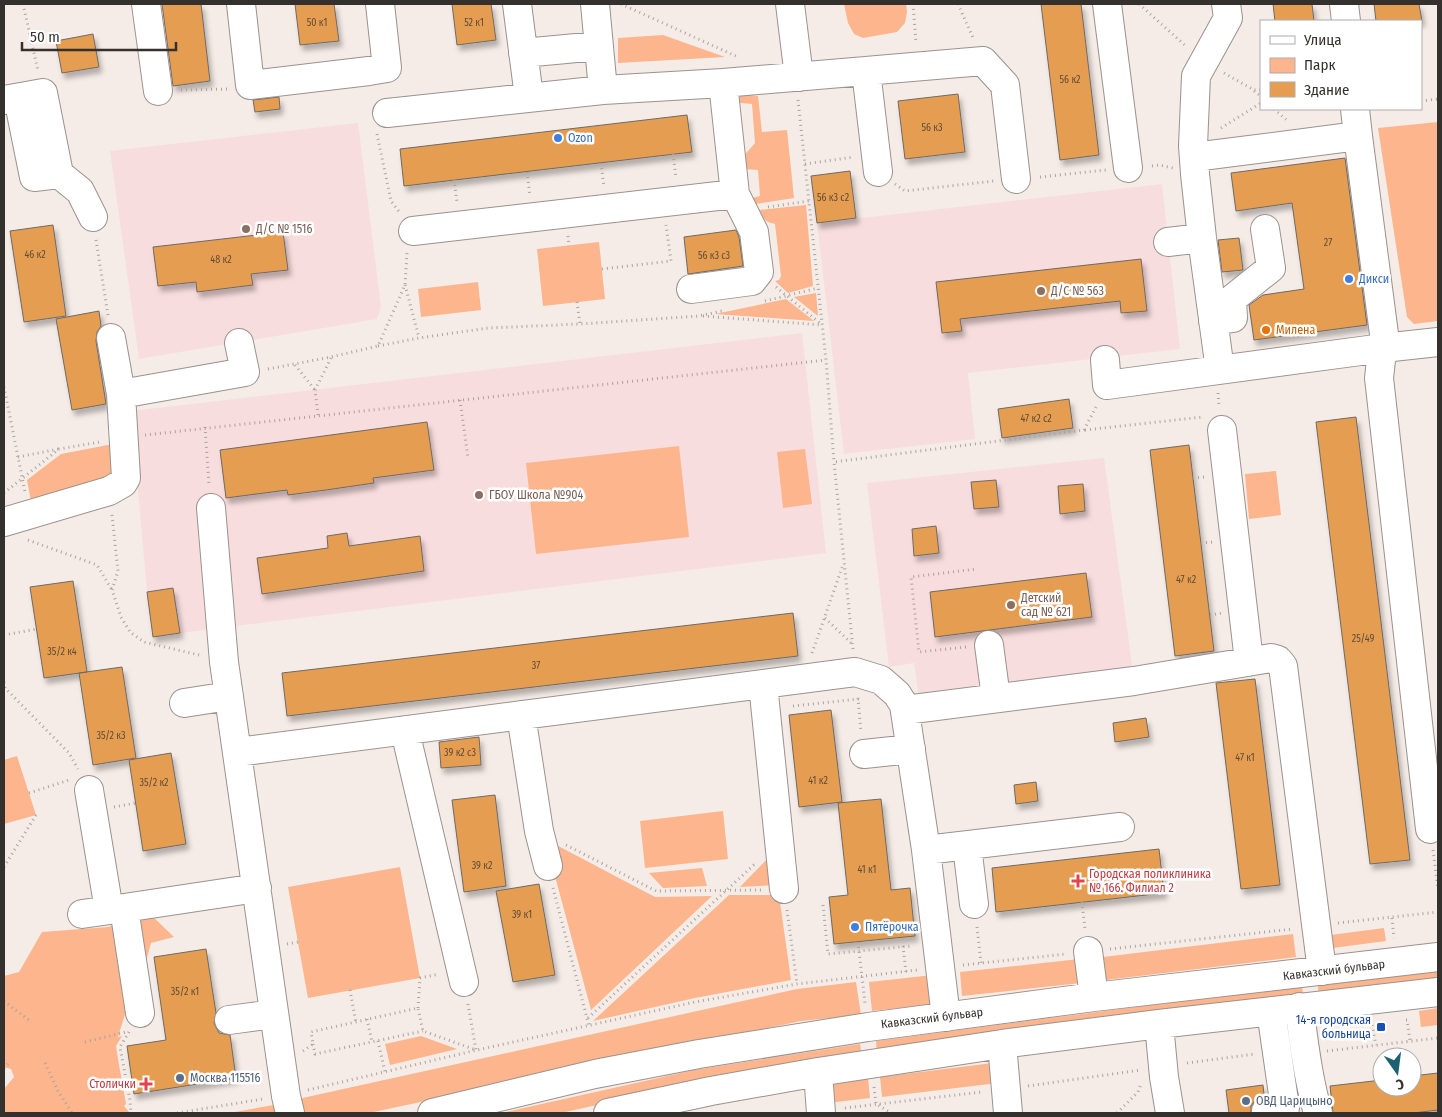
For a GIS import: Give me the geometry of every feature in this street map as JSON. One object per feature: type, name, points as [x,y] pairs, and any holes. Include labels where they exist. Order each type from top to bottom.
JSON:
[{"type":"street","points":[[146,4],[158,91]]},
{"type":"street","points":[[242,4],[250,85],[387,68],[380,4]]},
{"type":"street","points":[[517,4],[529,98]]},
{"type":"street","points":[[595,4],[603,90]]},
{"type":"street","points":[[790,4],[798,77]]},
{"type":"street","points":[[1107,4],[1128,168]]},
{"type":"street","points":[[1217,370],[1194,151],[1196,76],[1228,18],[1226,4]]},
{"type":"street","points":[[1344,4],[1346,20]]},
{"type":"street","points":[[523,53],[598,46]]},
{"type":"street","points":[[381,127],[529,98],[603,90],[723,83],[983,61],[1005,85],[1016,179]]},
{"type":"street","points":[[866,71],[878,172]]},
{"type":"street","points":[[691,289],[752,281],[759,272],[754,232],[740,202],[723,83]]},
{"type":"street","points":[[22,97],[57,131],[59,174]]},
{"type":"street","points":[[22,97],[34,177],[59,174],[80,191],[93,217]]},
{"type":"street","points":[[1355,110],[1384,334],[1379,378],[1430,829]]},
{"type":"street","points":[[1194,151],[1358,136]]},
{"type":"street","points":[[406,222],[665,190],[740,202]]},
{"type":"street","points":[[1213,321],[1233,318],[1232,299],[1271,268],[1265,229]]},
{"type":"street","points":[[1168,242],[1202,238]]},
{"type":"street","points":[[18,525],[109,491],[123,484],[126,478],[121,394],[111,338]]},
{"type":"street","points":[[1106,372],[1217,370],[1438,342]]},
{"type":"street","points":[[121,394],[245,372],[239,343]]},
{"type":"street","points":[[1221,423],[1249,662]]},
{"type":"street","points":[[211,508],[224,662],[288,1104]]},
{"type":"street","points":[[989,645],[996,698]]},
{"type":"street","points":[[901,702],[996,698],[1134,681],[1271,658],[1278,660],[1283,666],[1322,972]]},
{"type":"street","points":[[237,752],[521,715],[764,697],[803,679],[855,672],[881,680],[901,702],[911,749],[926,850],[946,1016]]},
{"type":"street","points":[[184,702],[229,696]]},
{"type":"street","points":[[764,697],[784,889]]},
{"type":"street","points":[[521,715],[539,831],[548,866]]},
{"type":"street","points":[[405,731],[464,982]]},
{"type":"street","points":[[864,754],[911,749]]},
{"type":"street","points":[[85,783],[117,909],[135,1022]]},
{"type":"street","points":[[926,850],[1120,827]]},
{"type":"street","points":[[967,846],[974,904]]},
{"type":"street","points":[[82,914],[257,888]]},
{"type":"street","points":[[1088,951],[1094,998]]},
{"type":"street","name":"Кавказский бульвар","points":[[432,1113],[595,1074],[699,1054],[868,1027],[1438,957]]},
{"type":"street","points":[[608,1113],[711,1091],[818,1072],[1002,1044],[1299,1007],[1438,992]]},
{"type":"street","points":[[1299,1007],[1318,1113]]},
{"type":"street","points":[[1266,1112],[1285,1108],[1271,1011]]},
{"type":"street","points":[[229,1020],[274,1014]]},
{"type":"street","points":[[1159,1024],[1170,1113]]},
{"type":"street","points":[[1002,1044],[1007,1101]]},
{"type":"street","points":[[818,1072],[821,1112]]},
{"type":"path","points":[[22,97],[23,4]]},
{"type":"path","points":[[621,4],[739,58]]},
{"type":"path","points":[[912,4],[919,67]]},
{"type":"path","points":[[958,4],[983,61]]},
{"type":"path","points":[[1139,4],[1203,62],[1260,95]]},
{"type":"path","points":[[798,77],[826,360],[834,462],[864,754]]},
{"type":"path","points":[[158,91],[225,89],[250,85]]},
{"type":"path","points":[[1254,90],[1260,90]]},
{"type":"path","points":[[1422,101],[1438,99]]},
{"type":"path","points":[[1194,151],[1260,104]]},
{"type":"path","points":[[381,127],[391,200],[406,222],[407,254],[405,285],[419,338]]},
{"type":"path","points":[[602,270],[671,261],[665,190],[685,176]]},
{"type":"path","points":[[595,187],[613,184]]},
{"type":"path","points":[[521,195],[539,193]]},
{"type":"path","points":[[740,202],[809,201]]},
{"type":"path","points":[[457,203],[466,202]]},
{"type":"path","points":[[93,217],[111,338]]},
{"type":"path","points":[[759,272],[822,325]]},
{"type":"path","points":[[378,346],[405,285]]},
{"type":"path","points":[[761,302],[818,288]]},
{"type":"path","points":[[577,302],[580,324]]},
{"type":"path","points":[[699,316],[726,310]]},
{"type":"path","points":[[245,372],[331,358],[419,338],[488,328],[699,316],[822,325]]},
{"type":"path","points":[[315,390],[331,358]]},
{"type":"path","points":[[18,457],[124,438],[204,428],[826,360]]},
{"type":"path","points":[[295,365],[315,390],[318,415]]},
{"type":"path","points":[[834,462],[1084,430],[1221,423],[1217,370]]},
{"type":"path","points":[[1084,430],[1106,372]]},
{"type":"path","points":[[4,387],[22,478],[18,525],[97,565],[112,590],[121,618],[130,632],[144,642],[224,662]]},
{"type":"path","points":[[460,400],[468,458]]},
{"type":"path","points":[[204,428],[211,508]]},
{"type":"path","points":[[4,493],[59,449]]},
{"type":"path","points":[[109,491],[118,571],[112,590]]},
{"type":"path","points":[[803,679],[844,562]]},
{"type":"path","points":[[976,570],[911,577],[919,652],[989,645]]},
{"type":"path","points":[[825,618],[852,645]]},
{"type":"path","points":[[4,635],[37,629]]},
{"type":"path","points":[[4,682],[5,688],[69,753],[85,783],[29,793]]},
{"type":"path","points":[[764,697],[901,702]]},
{"type":"path","points":[[4,867],[36,815]]},
{"type":"path","points":[[1430,829],[1438,889]]},
{"type":"path","points":[[539,831],[656,890],[784,889],[798,984]]},
{"type":"path","points":[[588,1018],[779,841]]},
{"type":"path","points":[[548,866],[589,1026]]},
{"type":"path","points":[[974,904],[981,963]]},
{"type":"path","points":[[823,905],[828,954],[911,946]]},
{"type":"path","points":[[177,1113],[288,1104],[385,1072],[476,1050],[695,1002],[798,984],[1438,912]]},
{"type":"path","points":[[1392,918],[1395,946]]},
{"type":"path","points":[[903,946],[906,972]]},
{"type":"path","points":[[420,978],[418,1008],[423,1031]]},
{"type":"path","points":[[464,982],[476,1050]]},
{"type":"path","points":[[350,990],[356,1023]]},
{"type":"path","points":[[4,1001],[30,1021]]},
{"type":"path","points":[[418,1008],[311,1032],[315,1054],[423,1031],[476,1050]]},
{"type":"path","points":[[368,1020],[372,1042]]},
{"type":"path","points":[[1398,1021],[1407,1020],[1410,1041]]},
{"type":"path","points":[[85,1042],[135,1022]]},
{"type":"path","points":[[131,1113],[120,1047],[135,1022]]},
{"type":"path","points":[[1364,1026],[1373,1024],[1376,1045]]},
{"type":"path","points":[[1305,1048],[1318,1052],[1438,1038]]},
{"type":"path","points":[[378,1041],[385,1072]]},
{"type":"path","points":[[296,1055],[313,1044]]},
{"type":"path","points":[[1163,1066],[1277,1051]]},
{"type":"path","points":[[45,1063],[58,1091],[72,1113]]},
{"type":"path","points":[[4,1068],[8,1064]]},
{"type":"path","points":[[821,1112],[876,1104],[1007,1101],[1146,1069],[1138,1092],[1117,1113]]},
{"type":"path","points":[[876,1104],[891,1113]]},
{"type":"shaded area","name":"Д/C № 1516","points":[[358,123],[381,307],[377,319],[139,359],[110,151]]},
{"type":"shaded area","points":[[1162,184],[1180,349],[968,373],[975,439],[844,454],[817,223]]},
{"type":"shaded area","name":"ГБОУ Школа №904","points":[[802,333],[826,553],[180,633],[173,588],[147,592],[131,411]]},
{"type":"shaded area","points":[[1104,458],[1133,672],[919,698],[914,663],[889,667],[867,483]]},
{"type":"green space","points":[[844,4],[906,4],[905,23],[897,32],[863,38],[854,34],[848,23]]},
{"type":"green space","points":[[663,35],[725,57],[618,63],[618,38]]},
{"type":"green space","points":[[732,93],[758,96],[762,132],[787,130],[794,198],[750,205],[748,199],[760,196],[758,170],[742,169],[741,159],[755,143],[752,104],[731,102]]},
{"type":"green space","points":[[1438,122],[1438,321],[1414,324],[1407,317],[1378,128]]},
{"type":"green space","points":[[806,205],[813,286],[788,293],[775,281],[779,280],[781,276],[775,224],[765,220],[760,210]]},
{"type":"green space","points":[[599,242],[605,299],[543,306],[537,249]]},
{"type":"green space","points":[[478,282],[481,310],[421,317],[418,289]]},
{"type":"green space","points":[[816,293],[818,316],[794,297]]},
{"type":"green space","points":[[786,299],[814,321],[715,314]]},
{"type":"green space","points":[[113,444],[115,475],[32,507],[27,480],[61,454]]},
{"type":"green space","points":[[679,446],[689,537],[536,554],[526,463]]},
{"type":"green space","points":[[805,449],[812,504],[783,508],[777,452]]},
{"type":"green space","points":[[1276,471],[1281,515],[1249,519],[1245,474]]},
{"type":"green space","points":[[17,756],[36,815],[4,824],[4,760]]},
{"type":"green space","points":[[723,811],[728,859],[645,868],[640,821]]},
{"type":"green space","points":[[545,839],[655,897],[712,896],[591,1010]]},
{"type":"green space","points":[[774,852],[778,885],[740,887]]},
{"type":"green space","points":[[400,867],[420,978],[308,998],[288,887]]},
{"type":"green space","points":[[702,868],[707,886],[663,888],[649,873]]},
{"type":"green space","points":[[729,895],[779,895],[791,980],[695,998],[593,1021]]},
{"type":"green space","points":[[149,913],[174,937],[151,943],[144,969],[130,998],[118,1037],[122,1036],[116,1046],[126,1104],[124,1106],[130,1113],[4,1113],[4,1089],[14,1077],[11,1069],[4,1067],[4,976],[19,972],[42,932],[108,927]]},
{"type":"green space","points":[[1384,928],[1386,941],[1325,949],[1323,936]]},
{"type":"green space","points":[[1293,934],[1296,957],[1106,980],[1103,957]]},
{"type":"green space","points":[[1079,959],[1081,983],[962,996],[960,972]]},
{"type":"green space","points":[[1438,966],[1438,979],[1319,993],[1317,982]]},
{"type":"green space","points":[[933,975],[937,1004],[872,1011],[869,982]]},
{"type":"green space","points":[[856,982],[861,1015],[801,1021],[369,1113],[302,1113],[298,1099],[797,989]]},
{"type":"green space","points":[[1302,985],[1303,994],[877,1054],[876,1041]]},
{"type":"green space","points":[[1438,1008],[1438,1025],[1421,1027],[1419,1011]]},
{"type":"green space","points":[[421,1036],[457,1049],[390,1065],[385,1044]]},
{"type":"green space","points":[[860,1044],[862,1056],[731,1075],[561,1113],[501,1113],[694,1070]]},
{"type":"green space","points":[[993,1063],[998,1083],[882,1097],[880,1077]]},
{"type":"green space","points":[[868,1078],[870,1098],[828,1103],[831,1084]]},
{"type":"green space","points":[[279,1104],[281,1113],[229,1113]]},
{"type":"building","points":[[162,4],[201,4],[210,81],[173,86]]},
{"type":"building","points":[[295,4],[334,4],[339,41],[300,45]]},
{"type":"building","points":[[452,4],[491,4],[496,40],[457,45]]},
{"type":"building","points":[[1041,4],[1081,4],[1099,155],[1060,160]]},
{"type":"building","points":[[1273,4],[1312,4],[1314,20],[1275,20]]},
{"type":"building","points":[[1374,4],[1419,4],[1422,20],[1376,20]]},
{"type":"building","points":[[93,34],[99,67],[62,73],[56,41]]},
{"type":"building","points":[[958,94],[965,152],[905,159],[898,101]]},
{"type":"building","points":[[279,97],[280,109],[255,112],[253,100]]},
{"type":"building","points":[[687,115],[692,152],[404,186],[400,149]]},
{"type":"building","points":[[1345,158],[1367,325],[1254,340],[1249,305],[1263,295],[1304,289],[1292,203],[1236,211],[1231,173]]},
{"type":"building","points":[[850,171],[856,218],[817,223],[811,176]]},
{"type":"building","points":[[53,225],[66,316],[24,322],[10,231]]},
{"type":"building","points":[[736,230],[739,237],[743,266],[688,274],[684,237]]},
{"type":"building","points":[[283,232],[288,270],[251,274],[253,285],[197,292],[196,282],[158,286],[153,247]]},
{"type":"building","points":[[1239,238],[1243,270],[1222,272],[1218,240]]},
{"type":"building","name":"Д/C № 563","points":[[1141,259],[1147,311],[1121,313],[1120,301],[960,319],[962,331],[942,333],[936,282]]},
{"type":"building","points":[[99,311],[101,326],[97,332],[96,341],[106,404],[72,410],[56,319]]},
{"type":"building","points":[[1069,399],[1073,428],[1002,438],[998,409]]},
{"type":"building","points":[[1356,417],[1410,860],[1370,864],[1316,422]]},
{"type":"building","points":[[427,422],[434,470],[373,478],[374,483],[326,490],[288,495],[287,490],[226,498],[220,450]]},
{"type":"building","points":[[1189,445],[1214,651],[1175,656],[1150,450]]},
{"type":"building","points":[[996,480],[999,507],[974,509],[971,482]]},
{"type":"building","points":[[1083,484],[1085,511],[1060,514],[1058,486]]},
{"type":"building","points":[[936,526],[939,553],[914,556],[912,529]]},
{"type":"building","points":[[347,533],[349,546],[420,536],[424,571],[262,594],[257,558],[328,548],[327,536]]},
{"type":"building","name":"Детский сад № 621","points":[[1086,573],[1092,617],[935,637],[930,592]]},
{"type":"building","points":[[73,581],[87,672],[44,678],[30,587]]},
{"type":"building","points":[[173,588],[180,633],[153,637],[147,592]]},
{"type":"building","points":[[793,613],[798,656],[287,716],[282,673]]},
{"type":"building","points":[[122,667],[136,758],[93,765],[79,673]]},
{"type":"building","points":[[1255,679],[1280,885],[1241,889],[1216,683]]},
{"type":"building","points":[[831,710],[842,802],[799,807],[789,715]]},
{"type":"building","points":[[1146,718],[1149,737],[1115,742],[1113,723]]},
{"type":"building","points":[[479,737],[481,765],[441,768],[439,742]]},
{"type":"building","points":[[171,753],[186,844],[143,851],[129,760]]},
{"type":"building","points":[[1036,782],[1038,801],[1016,804],[1014,785]]},
{"type":"building","points":[[495,795],[506,886],[464,892],[452,800]]},
{"type":"building","points":[[881,799],[891,890],[910,888],[915,936],[834,944],[829,897],[848,895],[838,803]]},
{"type":"building","name":"Городская поликлиника № 166. Филиал 2","points":[[1159,849],[1164,893],[996,912],[992,868]]},
{"type":"building","points":[[539,884],[555,975],[513,982],[496,891]]},
{"type":"building","points":[[206,949],[216,1013],[214,1023],[219,1033],[230,1035],[236,1078],[134,1094],[127,1046],[166,1040],[154,957]]},
{"type":"building","points":[[1438,1073],[1438,1110],[1413,1113],[1333,1113],[1330,1086],[1372,1081],[1372,1097],[1422,1097],[1422,1075]]},
{"type":"building","name":"ОВД Царицыно","points":[[1263,1085],[1264,1095],[1256,1099],[1251,1106],[1251,1113],[1229,1113],[1226,1090]]},
{"type":"place","name":"Ozon","points":[[558,138]]},
{"type":"place","name":"Д/C № 1516","points":[[246,229]]},
{"type":"place","name":"Дикси","points":[[1349,279]]},
{"type":"place","name":"Д/C № 563","points":[[1041,291]]},
{"type":"place","name":"Милена","points":[[1266,330]]},
{"type":"place","name":"ГБОУ Школа №904","points":[[479,495]]},
{"type":"place","name":"Детский сад № 621","points":[[1011,605]]},
{"type":"place","name":"Городская поликлиника № 166. Филиал 2","points":[[1078,881]]},
{"type":"place","name":"Пятёрочка","points":[[855,927]]},
{"type":"place","name":"14-я городская больница","points":[[1381,1027]]},
{"type":"place","name":"Москва 115516","points":[[180,1078]]},
{"type":"place","name":"Столички","points":[[146,1084]]},
{"type":"place","name":"ОВД Царицыно","points":[[1246,1101]]}]
